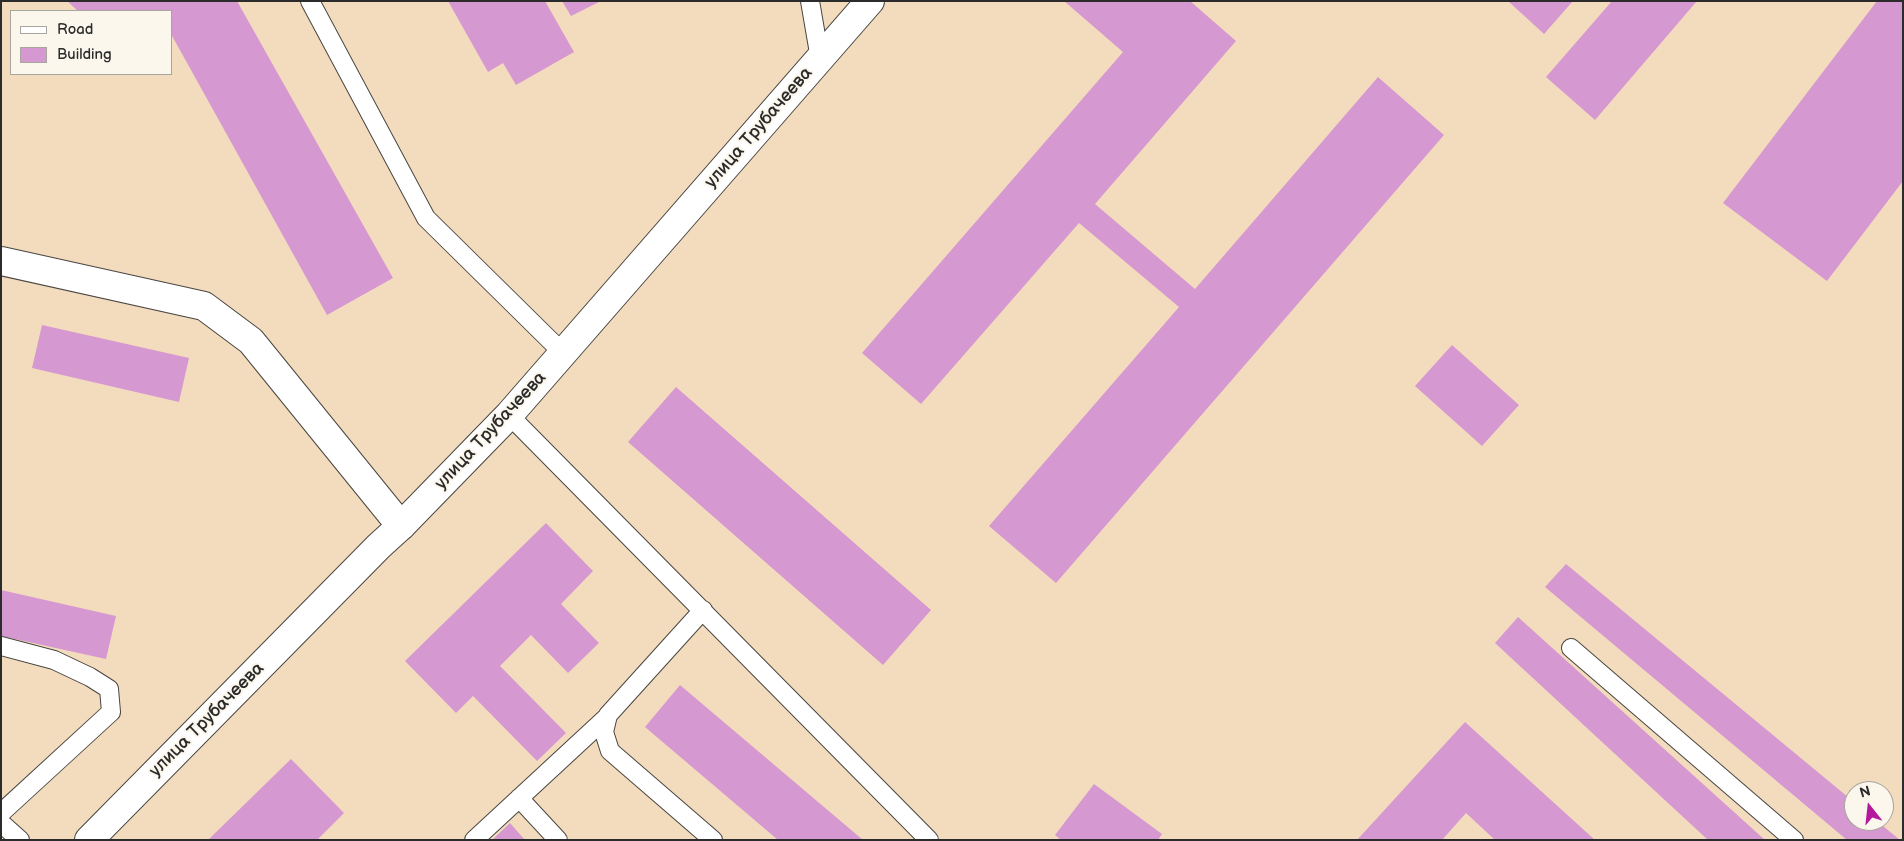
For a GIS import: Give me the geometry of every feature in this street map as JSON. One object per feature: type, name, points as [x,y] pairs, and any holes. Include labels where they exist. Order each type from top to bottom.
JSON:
[{"type":"main road","name":"улица Трубачеева","points":[[89,840],[379,546],[402,526],[509,414],[870,1]]},
{"type":"main road","points":[[1,260],[204,306],[252,341],[402,526]]},
{"type":"lane","points":[[310,1],[426,218],[563,352]]},
{"type":"lane","points":[[810,1],[820,59]]},
{"type":"lane","points":[[509,414],[929,840]]},
{"type":"lane","points":[[474,840],[608,715],[703,610]]},
{"type":"lane","points":[[1,646],[54,660],[90,677],[109,689],[111,705],[111,712],[1,813]]},
{"type":"lane","points":[[1571,648],[1794,840]]},
{"type":"lane","points":[[608,715],[604,732],[610,752],[713,840]]},
{"type":"lane","points":[[519,798],[558,840]]},
{"type":"lane","points":[[1,823],[20,840]]},
{"type":"building","points":[[67,1],[237,1],[393,278],[327,315],[172,36],[172,10],[77,10]]},
{"type":"building","points":[[448,1],[545,1],[574,52],[516,85],[503,63],[488,72]]},
{"type":"building","points":[[562,1],[601,1],[571,16]]},
{"type":"building","points":[[1064,1],[1190,1],[1236,41],[1095,204],[1195,289],[1378,77],[1444,135],[1056,583],[989,526],[1179,307],[1079,223],[921,404],[862,353],[1123,52]]},
{"type":"building","points":[[1508,1],[1573,1],[1544,34]]},
{"type":"building","points":[[1612,1],[1697,1],[1595,120],[1546,77]]},
{"type":"building","points":[[1877,1],[1903,1],[1903,181],[1827,281],[1723,203]]},
{"type":"building","points":[[42,325],[189,358],[179,402],[32,368]]},
{"type":"building","points":[[1452,345],[1519,405],[1482,446],[1415,386]]},
{"type":"building","points":[[676,387],[931,610],[883,665],[628,442]]},
{"type":"building","points":[[546,523],[593,571],[561,604],[599,643],[568,673],[531,635],[500,666],[566,733],[537,761],[473,696],[456,713],[405,661]]},
{"type":"building","points":[[1566,564],[1844,794],[1844,831],[1889,831],[1900,840],[1847,840],[1545,587]]},
{"type":"building","points":[[1,590],[116,616],[106,659],[1,636]]},
{"type":"building","points":[[1518,617],[1765,840],[1708,840],[1495,643]]},
{"type":"building","points":[[680,685],[863,840],[778,840],[645,727]]},
{"type":"building","points":[[1465,722],[1595,840],[1495,840],[1466,813],[1442,840],[1357,840]]},
{"type":"building","points":[[291,759],[344,813],[317,840],[208,840]]},
{"type":"building","points":[[1094,784],[1162,834],[1158,840],[1061,840],[1055,835]]},
{"type":"building","points":[[510,823],[525,840],[492,840]]}]
